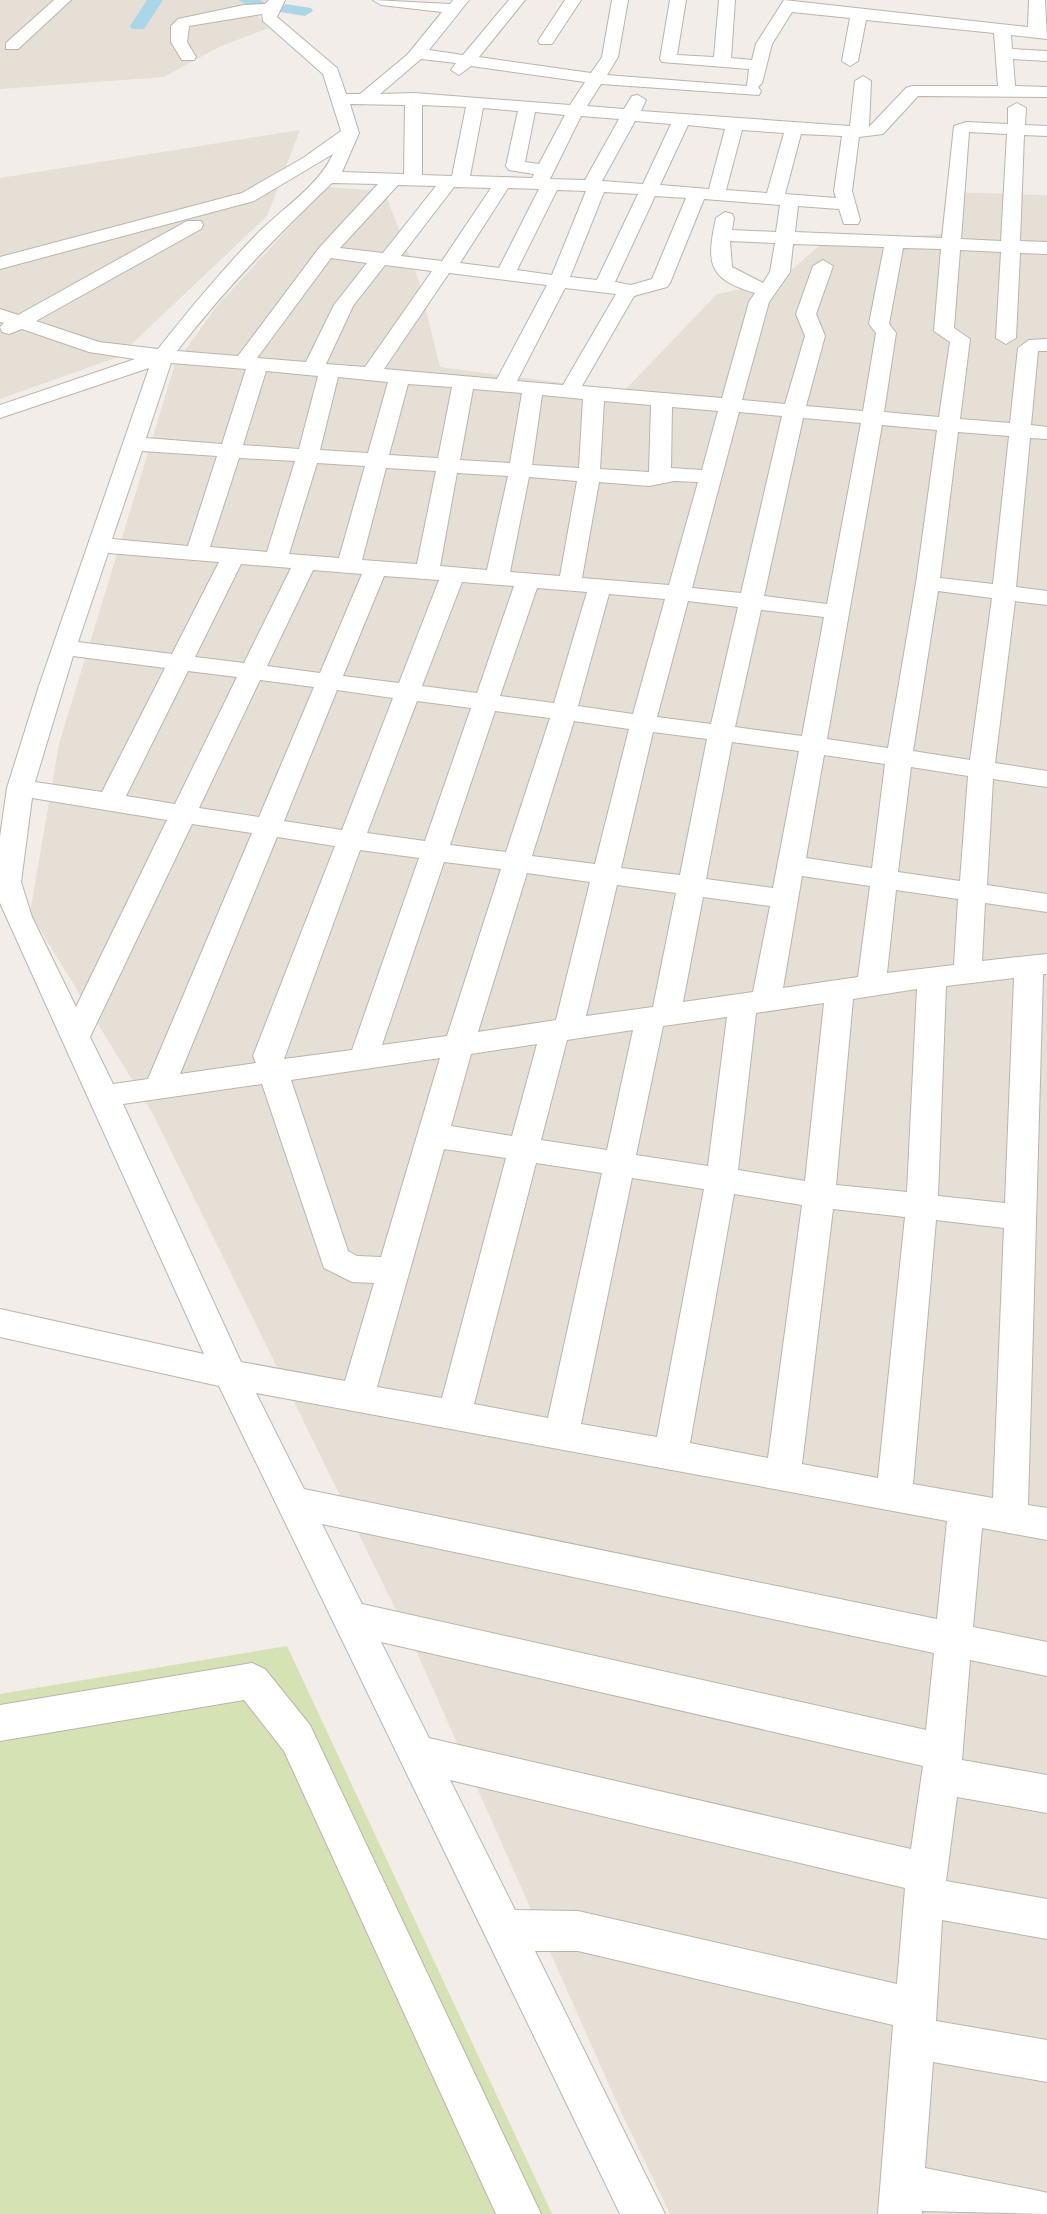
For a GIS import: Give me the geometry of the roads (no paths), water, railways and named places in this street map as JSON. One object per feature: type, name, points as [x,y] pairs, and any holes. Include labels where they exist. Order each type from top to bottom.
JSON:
[{"type":"street","points":[[12,46],[63,0]]},
{"type":"street","points":[[230,0],[264,7]]},
{"type":"street","points":[[381,0],[458,4]]},
{"type":"street","points":[[434,98],[517,0]]},
{"type":"street","points":[[546,41],[573,0]]},
{"type":"street","points":[[505,274],[575,111],[610,57],[620,0]]},
{"type":"street","points":[[678,0],[668,59],[757,65]]},
{"type":"street","points":[[722,64],[727,0]]},
{"type":"street","points":[[889,18],[896,0]]},
{"type":"street","points":[[326,252],[629,290],[660,283],[714,194],[753,91],[764,44],[790,4],[843,6],[859,15],[889,18],[963,19],[1002,29],[1041,33],[1037,0]]},
{"type":"street","points":[[352,99],[417,53],[458,4]]},
{"type":"street","points":[[188,57],[179,42],[181,24],[264,7]]},
{"type":"street","points":[[264,7],[269,18],[331,72],[352,99],[350,133],[334,171],[264,237],[205,302],[163,356],[64,647],[20,788],[4,882],[230,1374],[643,2214]]},
{"type":"street","points":[[850,61],[859,15]]},
{"type":"street","points":[[1002,29],[1016,129],[1013,247],[1006,338]]},
{"type":"street","points":[[417,53],[648,85],[753,91]]},
{"type":"street","points":[[1004,54],[1047,56]]},
{"type":"street","points":[[857,242],[843,181],[863,81]]},
{"type":"street","points":[[504,385],[559,281],[594,186],[628,116],[648,85]]},
{"type":"street","points":[[352,99],[434,98],[855,132],[877,130],[918,90],[1047,92]]},
{"type":"street","points":[[197,553],[231,450],[251,363],[326,252],[403,180],[414,98]]},
{"type":"street","points":[[276,559],[308,456],[322,369],[344,305],[454,181],[476,102]]},
{"type":"street","points":[[528,106],[515,166],[544,179]]},
{"type":"street","points":[[603,287],[682,120]]},
{"type":"street","points":[[454,1415],[526,1150],[606,875],[643,722],[759,302],[780,272],[785,238],[782,199],[794,128]]},
{"type":"street","points":[[871,986],[899,757],[928,583],[960,339],[944,331],[960,130],[1047,131]]},
{"type":"street","points":[[0,263],[248,197],[309,162],[350,133]]},
{"type":"street","points":[[328,177],[503,183],[544,179],[594,186],[847,204]]},
{"type":"street","points":[[371,373],[503,183]]},
{"type":"street","points":[[714,194],[721,235],[719,258],[726,277],[769,291]]},
{"type":"street","points":[[0,333],[10,319],[191,227],[221,204]]},
{"type":"street","points":[[721,235],[1047,248]]},
{"type":"street","points":[[671,1454],[754,1003],[785,899],[838,612],[886,333],[879,324],[894,243]]},
{"type":"street","points":[[562,1434],[620,1165],[692,885],[721,733],[794,410],[815,336],[806,314],[823,266]]},
{"type":"street","points":[[570,390],[629,290]]},
{"type":"street","points":[[10,319],[96,348],[163,356],[1047,433]]},
{"type":"street","points":[[967,973],[981,770],[1004,593],[1028,348],[1036,344],[1047,345]]},
{"type":"street","points":[[0,412],[163,356]]},
{"type":"street","points":[[349,565],[400,376]]},
{"type":"street","points":[[393,1271],[352,1269],[335,1259],[268,1056],[410,692],[440,573],[447,465],[464,381]]},
{"type":"street","points":[[497,577],[520,470],[533,387]]},
{"type":"street","points":[[570,583],[589,475],[594,393]]},
{"type":"street","points":[[660,476],[662,399]]},
{"type":"street","points":[[133,444],[649,479],[660,476],[712,477]]},
{"type":"street","points":[[99,545],[570,583],[838,612]]},
{"type":"street","points":[[110,803],[233,556]]},
{"type":"street","points":[[76,1036],[305,562]]},
{"type":"street","points":[[159,1088],[376,568]]},
{"type":"street","points":[[363,1059],[528,580]]},
{"type":"street","points":[[928,583],[1047,598]]},
{"type":"street","points":[[357,1397],[432,1135],[564,712],[600,586]]},
{"type":"street","points":[[64,647],[643,722],[1047,779]]},
{"type":"street","points":[[20,788],[433,852],[785,899]]},
{"type":"street","points":[[791,865],[1047,903]]},
{"type":"street","points":[[104,1096],[932,977],[1038,966],[1030,1200],[1010,1517]]},
{"type":"street","points":[[894,1495],[922,1206],[932,977]]},
{"type":"street","points":[[783,1475],[819,1195],[839,991]]},
{"type":"street","points":[[432,1135],[819,1195],[922,1206],[1030,1200]]},
{"type":"street","points":[[0,1323],[230,1374],[1047,1524]]},
{"type":"street","points":[[292,1502],[1047,1659]]},
{"type":"street","points":[[966,1509],[942,1763],[926,1885],[901,2200],[1044,2214]]},
{"type":"street","points":[[352,1619],[942,1763],[1047,1794]]},
{"type":"street","points":[[0,1723],[252,1681],[297,1738],[519,2214]]},
{"type":"street","points":[[418,1754],[1047,1919]]},
{"type":"street","points":[[504,1930],[578,1931],[1047,2061]]},
{"type":"waterway","points":[[138,26],[155,0]]},
{"type":"waterway","points":[[246,0],[261,6]]},
{"type":"waterway","points":[[286,9],[305,11]]}]
